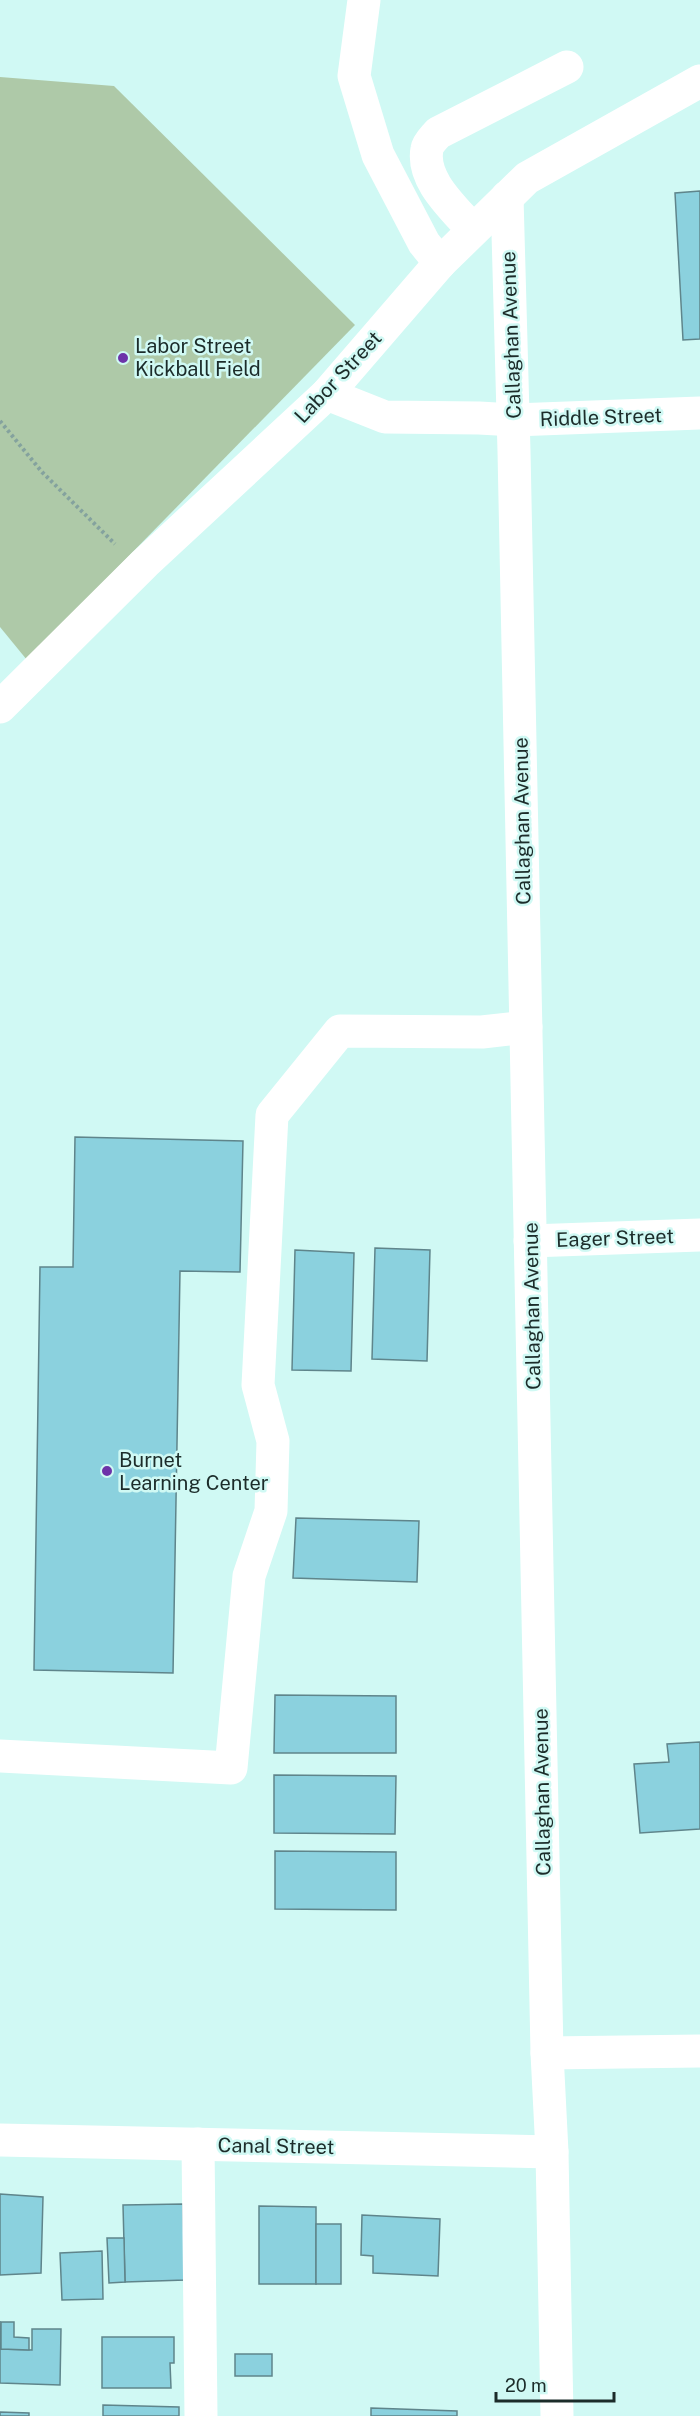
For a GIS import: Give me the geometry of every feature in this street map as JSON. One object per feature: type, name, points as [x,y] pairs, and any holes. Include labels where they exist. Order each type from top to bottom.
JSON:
[{"type":"street","points":[[364,0],[354,76],[378,155],[424,243],[440,262]]},
{"type":"street","points":[[472,230],[434,183],[426,163],[427,146],[438,133],[567,67]]},
{"type":"street","name":"Labor Street","points":[[0,707],[146,563],[327,394],[440,262],[527,178],[700,81]]},
{"type":"street","name":"Callaghan Avenue","points":[[507,197],[547,2053],[552,2152],[557,2416]]},
{"type":"street","name":"Riddle Street","points":[[327,394],[385,417],[513,420],[700,413]]},
{"type":"street","points":[[0,1756],[231,1768],[249,1576],[271,1511],[273,1441],[258,1385],[272,1115],[340,1031],[482,1032],[526,1027]]},
{"type":"street","name":"Eager Street","points":[[530,1241],[700,1235]]},
{"type":"street","points":[[547,2053],[700,2051]]},
{"type":"street","name":"Canal Street","points":[[0,2140],[552,2152]]},
{"type":"street","points":[[198,2144],[201,2416]]},
{"type":"path","points":[[0,421],[42,472],[122,551]]},
{"type":"green space","name":"Labor Street Kickball Field","points":[[0,77],[114,86],[355,325],[27,660],[0,627]]},
{"type":"building","points":[[700,191],[700,339],[683,340],[675,193]]},
{"type":"building","name":"Burnet Learning Center","points":[[75,1137],[243,1141],[240,1272],[180,1271],[173,1673],[34,1670],[40,1267],[73,1267]]},
{"type":"building","points":[[375,1248],[430,1250],[427,1361],[372,1359]]},
{"type":"building","points":[[295,1250],[354,1253],[351,1371],[292,1370]]},
{"type":"building","points":[[296,1518],[419,1521],[417,1582],[293,1578]]},
{"type":"building","points":[[275,1695],[396,1696],[396,1753],[274,1753]]},
{"type":"building","points":[[700,1742],[700,1829],[640,1833],[634,1764],[669,1762],[667,1744]]},
{"type":"building","points":[[274,1775],[396,1776],[395,1834],[274,1833]]},
{"type":"building","points":[[275,1851],[396,1852],[396,1910],[275,1909]]},
{"type":"building","points":[[0,2194],[43,2197],[41,2273],[0,2275]]},
{"type":"building","points":[[183,2204],[185,2280],[125,2282],[123,2205]]},
{"type":"building","points":[[259,2206],[316,2207],[316,2284],[259,2284]]},
{"type":"building","points":[[362,2215],[440,2219],[438,2276],[373,2273],[373,2256],[361,2255]]},
{"type":"building","points":[[316,2224],[341,2224],[341,2284],[316,2284]]},
{"type":"building","points":[[107,2238],[124,2238],[125,2282],[109,2283]]},
{"type":"building","points":[[102,2251],[103,2299],[62,2300],[60,2253]]},
{"type":"building","points":[[0,2321],[1,2349],[32,2350],[32,2329],[61,2329],[60,2385],[0,2383]]},
{"type":"building","points":[[1,2322],[14,2322],[14,2337],[29,2338],[29,2350],[1,2349]]},
{"type":"building","points":[[102,2337],[174,2337],[174,2363],[170,2363],[171,2388],[102,2388]]},
{"type":"building","points":[[235,2354],[272,2354],[272,2376],[235,2376]]},
{"type":"building","points":[[103,2405],[179,2407],[179,2416],[103,2416]]},
{"type":"building","points":[[371,2408],[457,2411],[457,2416],[371,2416]]},
{"type":"building","points":[[0,2412],[29,2413],[29,2416],[0,2416]]},
{"type":"place","name":"Labor Street Kickball Field","points":[[123,358]]},
{"type":"place","name":"Burnet Learning Center","points":[[107,1471]]}]
